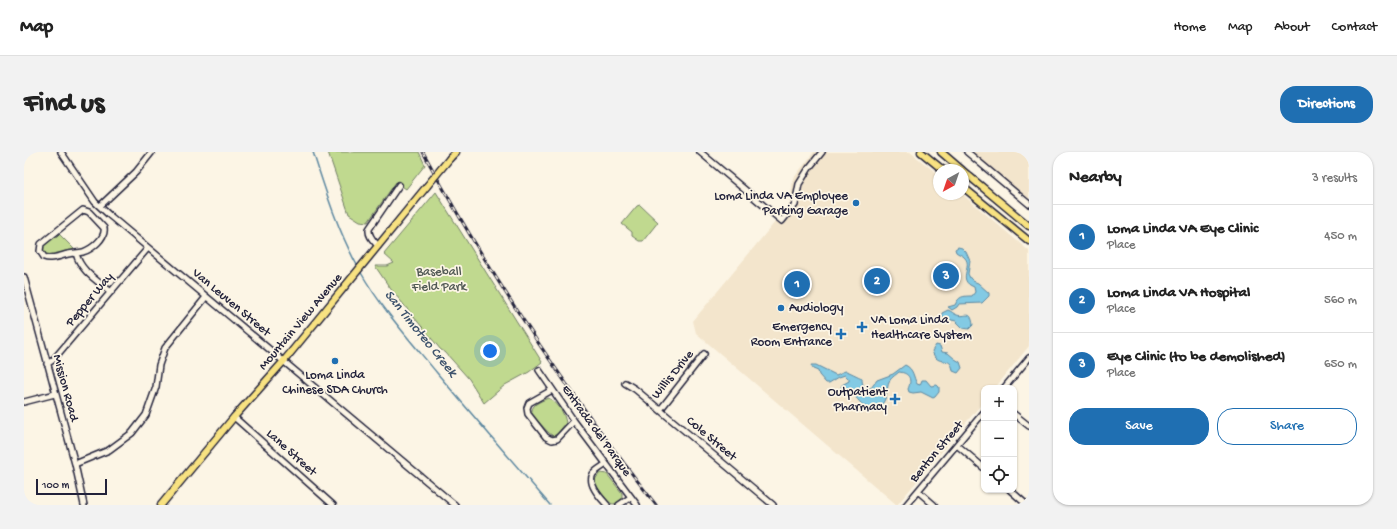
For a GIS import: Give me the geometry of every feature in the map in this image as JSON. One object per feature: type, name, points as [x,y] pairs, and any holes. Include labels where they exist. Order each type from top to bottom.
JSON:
[{"type":"main road","name":"Mountain View Avenue","points":[[161,505],[234,417],[283,362],[456,152]]},
{"type":"main road","points":[[921,152],[936,164]]},
{"type":"main road","points":[[941,152],[955,164]]},
{"type":"main road","points":[[969,176],[1029,226]]},
{"type":"main road","points":[[969,192],[1029,241]]},
{"type":"street","name":"Van Leuven Street","points":[[61,152],[100,206],[283,362],[456,505]]},
{"type":"street","points":[[100,206],[136,172],[152,152]]},
{"type":"street","points":[[700,152],[782,221],[795,206],[799,184],[808,168],[822,152]]},
{"type":"street","points":[[967,152],[1029,204]]},
{"type":"street","points":[[378,246],[371,238],[369,229],[399,185]]},
{"type":"street","points":[[86,211],[102,224],[105,230],[94,246],[88,250],[76,253],[47,258],[41,254],[40,248],[41,244],[45,240],[62,226],[80,212],[86,211]]},
{"type":"street","name":"Pepper Way","points":[[47,364],[54,360],[148,248]]},
{"type":"street","points":[[76,253],[84,270],[111,292]]},
{"type":"street","name":"Mission Road","points":[[24,277],[75,464],[84,505]]},
{"type":"street","points":[[75,464],[109,450],[132,433],[146,415],[156,387],[159,365],[165,348],[206,297]]},
{"type":"street","name":"Willis Drive","points":[[660,410],[704,354]]},
{"type":"street","points":[[1006,385],[1029,358]]},
{"type":"street","name":"Entrada del Parque","points":[[539,370],[574,421],[637,505]]},
{"type":"street","name":"Cole Street","points":[[625,383],[635,389],[773,505]]},
{"type":"street","points":[[552,390],[529,403],[527,408],[528,414],[546,437],[552,440],[557,439],[574,421]]},
{"type":"street","points":[[24,402],[55,394]]},
{"type":"street","name":"Benton Street","points":[[906,505],[981,416]]},
{"type":"street","points":[[1017,416],[1029,426]]},
{"type":"street","name":"Lane Street","points":[[234,417],[333,505]]},
{"type":"street","points":[[957,445],[981,465]]},
{"type":"street","points":[[606,464],[594,473],[591,479],[592,485],[606,505]]},
{"type":"street","points":[[918,491],[934,505]]},
{"type":"street","points":[[1013,493],[1027,505]]},
{"type":"street","points":[[619,505],[631,497]]},
{"type":"shaded area","name":"VA Loma Linda Healthcare System","points":[[814,152],[910,152],[933,170],[933,200],[969,200],[1029,251],[1029,346],[997,385],[981,385],[981,405],[897,505],[696,333],[693,321],[790,204],[793,179]]},
{"type":"shaded area","points":[[971,152],[1029,152],[1029,199]]},
{"type":"green space","points":[[328,152],[419,152],[425,165],[406,189],[396,182],[368,222],[360,221],[349,214]]},
{"type":"green space","name":"Baseball Field Park","points":[[436,192],[542,362],[529,372],[505,385],[484,403],[469,379],[445,352],[441,350],[390,288],[375,266],[387,266],[394,263],[384,254]]},
{"type":"green space","points":[[640,205],[658,222],[643,241],[639,241],[632,236],[632,232],[622,224],[637,206]]},
{"type":"green space","points":[[58,233],[74,249],[60,254],[46,255],[43,251],[43,247]]},
{"type":"green space","points":[[548,398],[560,408],[566,423],[557,434],[553,436],[532,415],[534,406]]},
{"type":"green space","points":[[600,473],[607,474],[622,493],[622,499],[617,503],[611,503],[602,495],[595,481]]},
{"type":"water","points":[[958,247],[962,248],[966,252],[970,261],[968,274],[970,278],[989,293],[989,296],[982,303],[959,304],[952,310],[948,307],[955,305],[962,297],[972,296],[975,292],[974,287],[966,281],[965,277],[967,262],[964,257],[956,252],[955,249]]},
{"type":"water","points":[[948,310],[960,316],[968,315],[971,317],[973,325],[969,329],[963,328],[956,321],[943,318],[942,313]]},
{"type":"water","points":[[936,345],[940,346],[942,352],[948,353],[960,362],[962,368],[958,373],[953,371],[950,363],[938,359],[935,356],[932,351]]},
{"type":"water","points":[[811,365],[816,365],[836,375],[847,371],[862,378],[862,383],[864,386],[871,388],[877,380],[893,374],[905,365],[912,371],[917,384],[920,385],[922,380],[926,380],[931,386],[937,385],[939,387],[939,392],[933,398],[921,392],[909,392],[908,389],[910,380],[908,375],[899,372],[890,380],[885,399],[878,408],[874,410],[861,404],[854,395],[842,394],[840,390],[842,385],[849,381],[845,375],[826,383],[819,375],[818,371],[813,369]]},
{"type":"waterway","name":"San Timoteo Creek","points":[[313,152],[338,225],[358,267]]},
{"type":"waterway","name":"San Timoteo Creek","points":[[360,271],[386,311],[406,336],[550,505]]},
{"type":"railway","points":[[423,152],[475,244],[532,333],[592,420],[656,505]]},
{"type":"place","name":"Loma Linda VA Employee Parking Garage","points":[[856,203]]},
{"type":"place","name":"Eye Clinic (to be demolished)","points":[[946,276]]},
{"type":"place","name":"Loma Linda VA Hospital","points":[[877,281]]},
{"type":"place","name":"Loma Linda VA Eye Clinic","points":[[797,284]]},
{"type":"place","name":"Audiology","points":[[781,308]]},
{"type":"place","name":"VA Loma Linda Healthcare System","points":[[862,327]]},
{"type":"place","name":"Emergency Room Entrance","points":[[841,334]]},
{"type":"place","name":"Loma Linda Chinese SDA Church","points":[[335,361]]},
{"type":"place","name":"Outpatient Pharmacy","points":[[895,399]]}]
